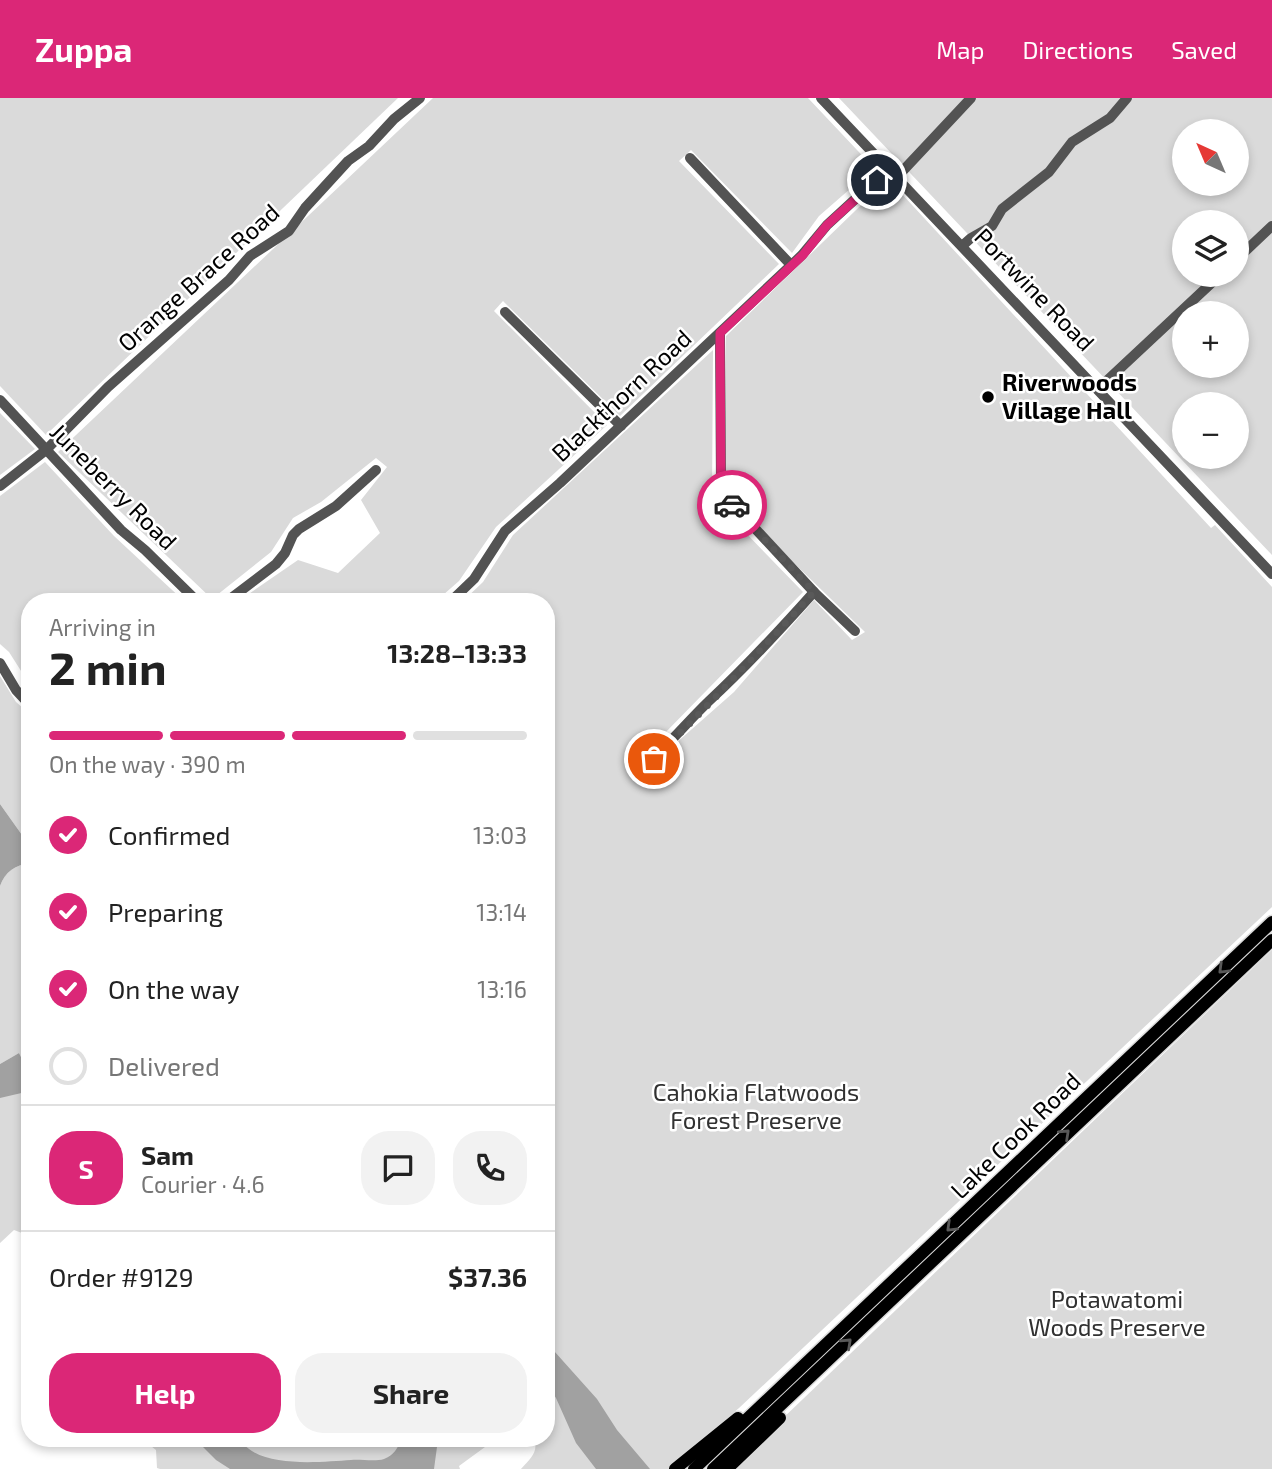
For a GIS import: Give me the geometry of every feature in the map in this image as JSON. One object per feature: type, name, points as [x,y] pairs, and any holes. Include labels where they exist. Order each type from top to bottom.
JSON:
[{"type":"main road","name":"Lake Cook Road","points":[[793,1385],[1272,922]]},
{"type":"main road","name":"Lake Cook Road","points":[[793,1385],[1272,940]]},
{"type":"main road","points":[[675,1469],[775,1387],[793,1385]]},
{"type":"main road","points":[[694,1469],[793,1385]]},
{"type":"main road","points":[[713,1469],[793,1385]]},
{"type":"main road","points":[[727,1469],[789,1409],[793,1385]]},
{"type":"street","name":"Orange Brace Road","points":[[0,486],[46,450],[108,387],[229,280],[250,256],[289,231],[305,208],[345,164],[369,146],[394,118],[420,98]]},
{"type":"street","name":"Portwine Road","points":[[821,98],[1272,574]]},
{"type":"street","points":[[897,177],[971,98]]},
{"type":"street","points":[[962,246],[992,226],[1009,202],[1049,172],[1072,142],[1110,118],[1127,98]]},
{"type":"street","points":[[690,158],[791,265]]},
{"type":"street","name":"Blackthorn Road","points":[[459,593],[474,579],[505,531],[720,333],[812,246],[827,225],[889,168]]},
{"type":"street","points":[[1249,248],[1272,226]]},
{"type":"street","points":[[1098,388],[1207,287]]},
{"type":"street","points":[[505,312],[621,426]]},
{"type":"street","points":[[720,333],[723,495],[814,592],[855,631]]},
{"type":"street","name":"Juneberry Road","points":[[0,400],[121,530],[189,593]]},
{"type":"street","points":[[238,593],[276,564],[299,529],[336,506],[376,470]]},
{"type":"street","points":[[636,773],[654,759],[733,681],[814,592]]},
{"type":"street","points":[[0,663],[21,695]]},
{"type":"green space","points":[[0,98],[398,98],[46,435],[0,386]]},
{"type":"green space","points":[[433,98],[808,98],[874,168],[819,216],[792,253],[691,150],[679,161],[779,264],[620,416],[503,301],[494,311],[607,425],[496,527],[459,581],[445,593],[250,593],[298,560],[338,573],[380,533],[361,500],[387,467],[376,458],[321,502],[293,518],[271,552],[220,593],[206,593],[58,452]]},
{"type":"green space","points":[[839,98],[1272,98],[1272,555],[1191,469],[1249,469],[1249,392],[1172,392],[1172,449]]},
{"type":"green space","name":"Cahokia Flatwoods Forest Preserve","points":[[888,179],[1211,528],[1215,525],[1272,587],[1272,907],[739,1408],[668,1469],[521,1469],[530,1459],[535,1447],[555,1447],[555,593],[471,593],[483,582],[513,535],[713,350],[712,498],[803,592],[663,735],[628,767],[633,781],[734,692],[814,600],[852,640],[865,632],[724,495],[726,336]]},
{"type":"green space","points":[[0,413],[35,449],[0,475]]},
{"type":"green space","points":[[45,462],[114,536],[175,593],[21,593],[21,671],[9,652],[0,644],[0,496]]},
{"type":"green space","points":[[0,676],[21,706],[21,834],[0,804]]},
{"type":"green space","points":[[20,865],[21,1057],[19,1053],[0,1064],[0,886],[11,870]]},
{"type":"green space","name":"Potawatomi Woods Preserve","points":[[1272,950],[1272,1469],[731,1469],[757,1443]]},
{"type":"green space","points":[[21,1065],[21,1233],[14,1230],[0,1243],[0,1071]]},
{"type":"green space","points":[[152,1447],[485,1447],[459,1466],[460,1469],[160,1469],[157,1468],[156,1450]]},
{"type":"shaded area","points":[[0,804],[21,834],[21,865],[11,870],[0,886]]},
{"type":"shaded area","points":[[19,1053],[21,1093],[0,1098],[0,1064]]},
{"type":"shaded area","points":[[555,1352],[597,1399],[617,1430],[650,1469],[596,1469],[576,1443],[556,1398]]},
{"type":"shaded area","points":[[203,1447],[246,1447],[274,1459],[306,1462],[376,1460],[390,1456],[398,1447],[437,1447],[434,1469],[230,1469]]},
{"type":"way so far","points":[[654,759],[733,681],[814,592],[732,505]]},
{"type":"place","name":"Riverwoods Village Hall","points":[[988,397]]},
{"type":"route","points":[[732,505],[723,495],[721,486],[720,333],[812,246],[844,208],[877,180]]}]
